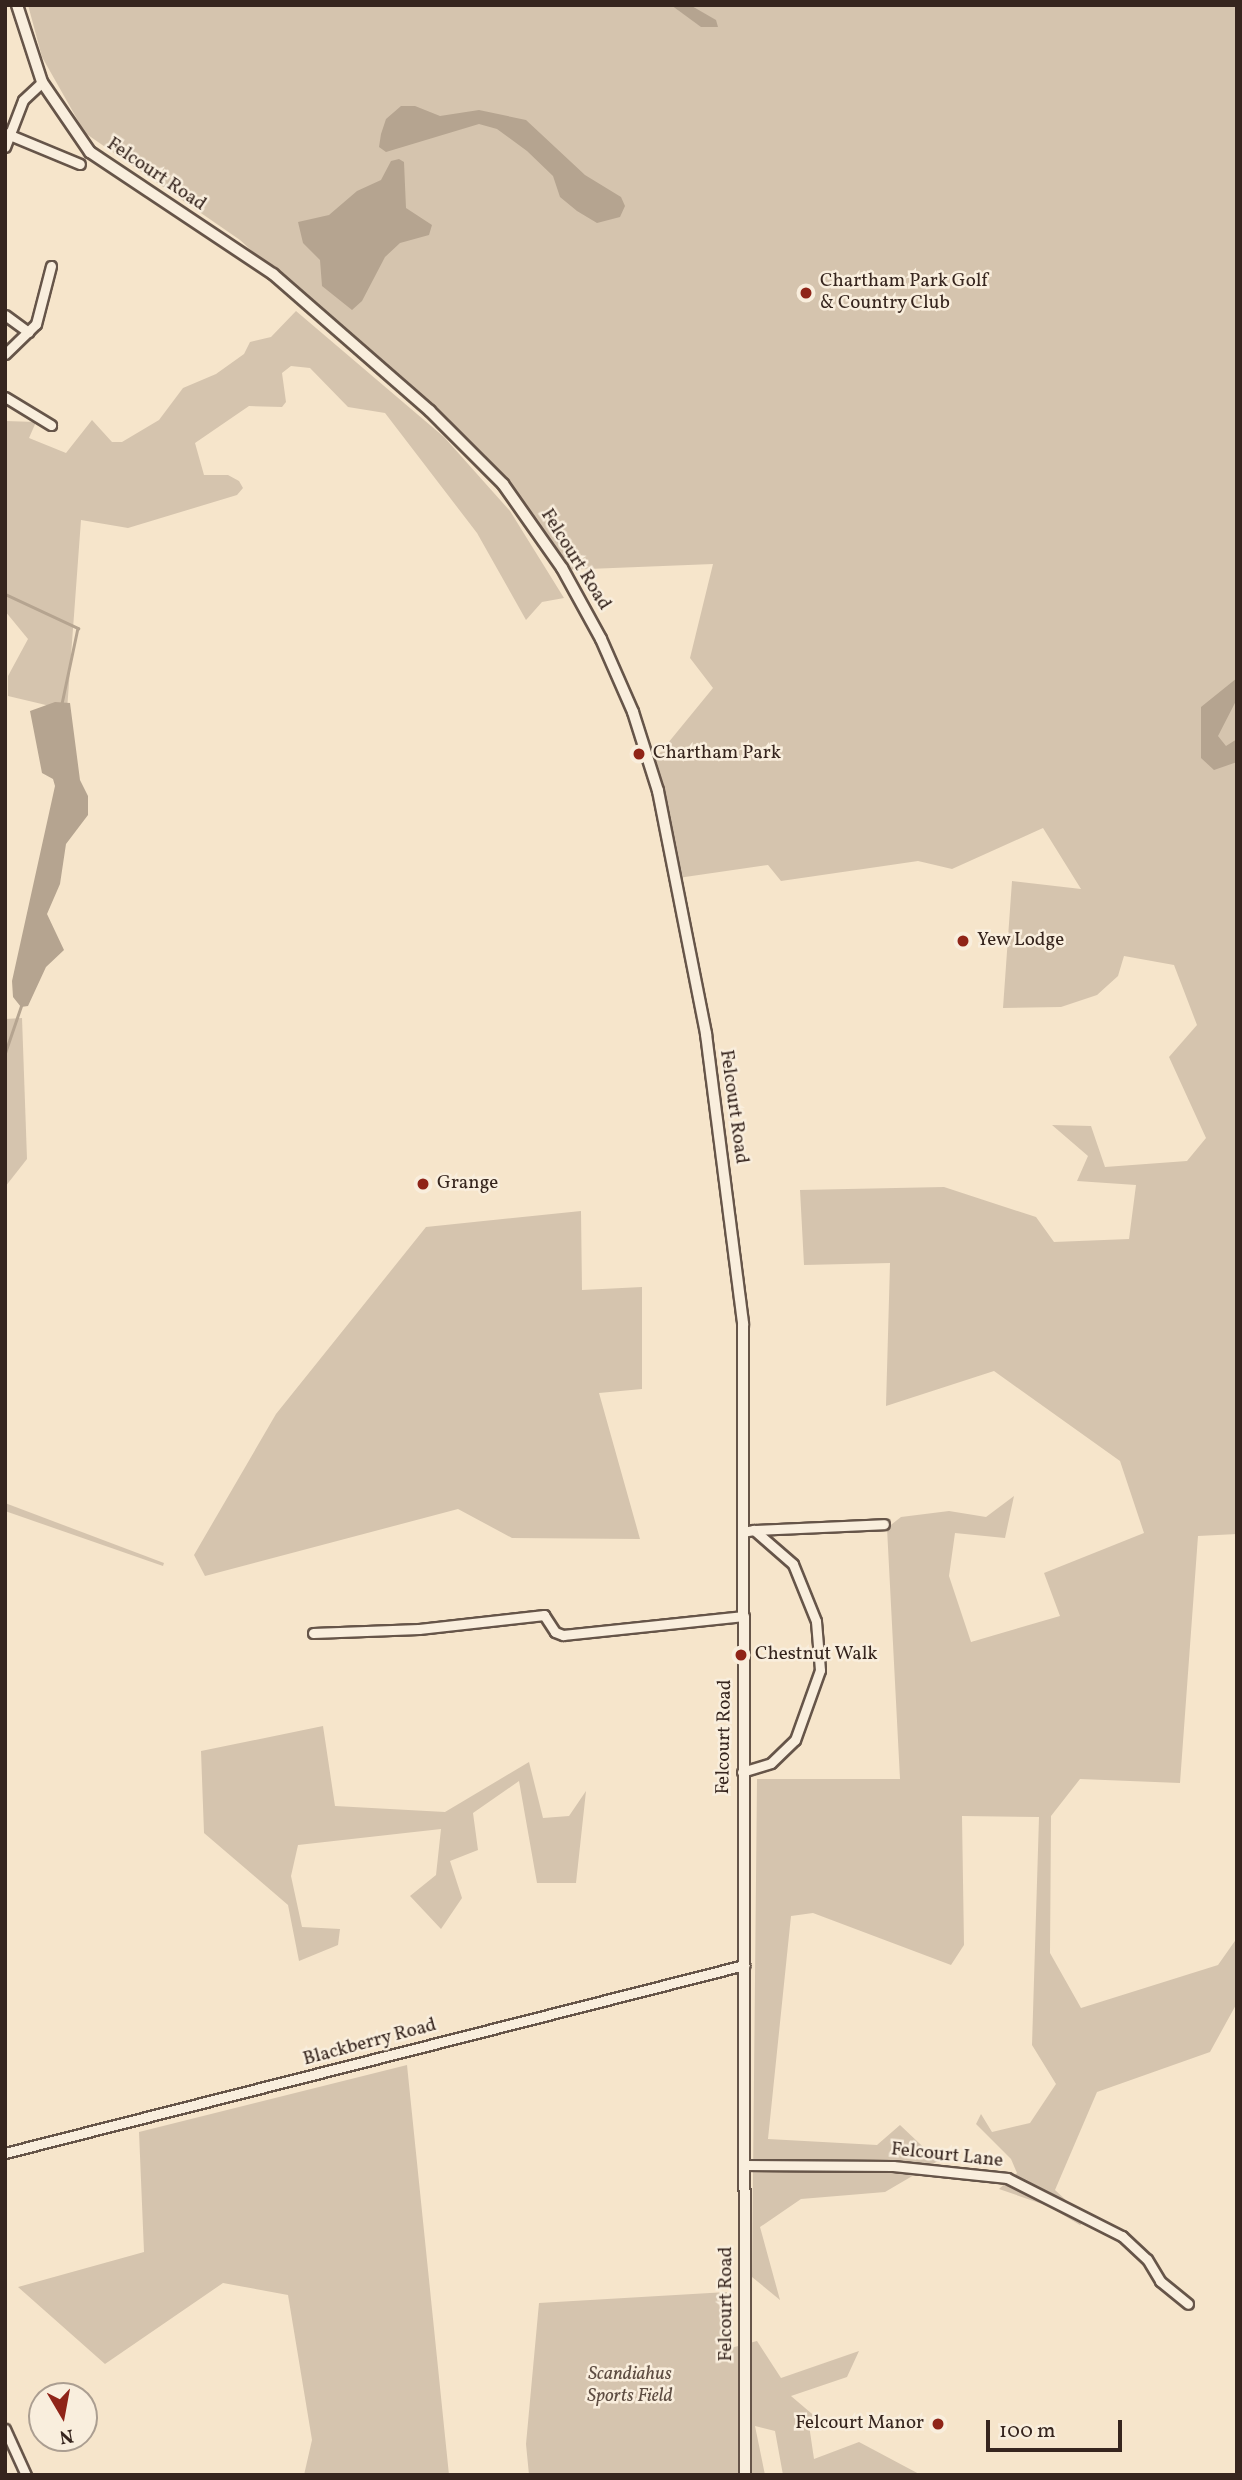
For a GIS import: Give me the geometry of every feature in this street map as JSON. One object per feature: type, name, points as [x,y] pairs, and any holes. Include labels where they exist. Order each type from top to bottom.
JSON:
[{"type":"street","name":"Felcourt Road","points":[[17,5],[42,82],[90,152],[273,274],[467,447],[534,525],[601,639],[633,712],[657,791],[706,1034],[740,1281],[748,1531],[742,1772],[745,2475]]},
{"type":"street","points":[[5,147],[8,133],[23,100],[42,82]]},
{"type":"street","points":[[8,133],[80,164]]},
{"type":"street","points":[[5,354],[36,324],[51,266]]},
{"type":"street","points":[[5,315],[28,332]]},
{"type":"street","points":[[5,397],[51,425]]},
{"type":"street","points":[[748,1531],[884,1524]]},
{"type":"street","points":[[742,1772],[771,1763],[795,1740],[820,1670],[816,1621],[805,1587],[782,1550],[748,1531]]},
{"type":"street","points":[[313,1633],[419,1629],[544,1615],[555,1632],[563,1635],[744,1616]]},
{"type":"street","name":"Blackberry Road","points":[[5,2153],[744,1965]]},
{"type":"street","name":"Felcourt Lane","points":[[744,2165],[893,2166],[1007,2178],[1122,2235],[1147,2259],[1160,2281],[1188,2304]]},
{"type":"street","points":[[5,2429],[26,2475]]},
{"type":"green space","name":"Chartham Park","points":[[28,5],[1237,5],[1237,1534],[1198,1536],[1180,1783],[1080,1779],[1051,1816],[1050,1953],[1081,2008],[1218,1965],[1237,1938],[1237,2003],[1210,2052],[1097,2092],[1055,2190],[1087,2220],[1080,2225],[1048,2206],[999,2189],[1017,2173],[1011,2159],[976,2124],[981,2114],[992,2132],[1030,2123],[1056,2084],[1032,2045],[1039,1817],[962,1816],[964,1945],[951,1965],[813,1913],[791,1916],[768,2139],[877,2145],[900,2125],[938,2161],[885,2192],[801,2199],[760,2227],[780,2300],[752,2277],[757,1779],[900,1779],[887,1528],[901,1517],[949,1511],[986,1517],[1014,1496],[1005,1538],[955,1533],[949,1576],[971,1642],[1060,1616],[1044,1573],[1144,1533],[1120,1461],[994,1371],[886,1406],[890,1263],[804,1265],[800,1190],[944,1187],[1036,1217],[1054,1242],[1129,1239],[1136,1185],[1077,1181],[1088,1156],[1052,1125],[1091,1126],[1105,1167],[1187,1161],[1206,1138],[1169,1057],[1197,1025],[1174,965],[1124,956],[1118,976],[1097,995],[1061,1007],[1003,1008],[1012,881],[1081,889],[1043,828],[952,869],[918,861],[781,881],[768,865],[678,878],[650,765],[713,688],[690,658],[713,564],[563,570],[503,484],[240,240],[85,133],[42,57]]},
{"type":"green space","points":[[296,311],[444,437],[510,511],[564,598],[542,602],[526,620],[477,533],[385,413],[348,407],[310,368],[291,366],[282,373],[286,402],[282,407],[249,406],[195,443],[204,475],[228,475],[239,481],[243,488],[237,495],[128,528],[81,520],[67,710],[8,696],[8,676],[28,639],[5,611],[5,421],[36,422],[29,438],[66,453],[92,420],[112,442],[122,442],[159,420],[183,388],[216,374],[244,354],[250,342],[271,337]]},
{"type":"green space","points":[[22,1018],[27,1159],[5,1187],[5,1019]]},
{"type":"green space","points":[[581,1211],[582,1290],[642,1287],[642,1389],[599,1393],[640,1539],[512,1538],[458,1509],[205,1576],[194,1555],[276,1414],[426,1227]]},
{"type":"green space","points":[[5,1503],[164,1563],[163,1566],[5,1511]]},
{"type":"green space","points":[[323,1726],[335,1806],[445,1812],[529,1762],[543,1818],[569,1816],[586,1791],[576,1883],[537,1883],[519,1781],[473,1813],[478,1850],[450,1861],[462,1898],[441,1929],[410,1896],[436,1875],[441,1829],[298,1845],[291,1876],[302,1927],[340,1929],[338,1945],[299,1961],[288,1905],[204,1833],[201,1751]]},
{"type":"green space","points":[[407,2065],[449,2475],[304,2475],[312,2440],[288,2295],[223,2283],[105,2364],[18,2287],[144,2252],[139,2132]]},
{"type":"green space","name":"Scandiahus Sports Field","points":[[727,2292],[727,2349],[757,2341],[781,2378],[859,2351],[847,2377],[791,2396],[818,2419],[809,2425],[814,2459],[859,2442],[921,2475],[783,2475],[775,2431],[755,2426],[765,2475],[529,2475],[526,2444],[539,2303]]},
{"type":"shaded area","points":[[671,5],[690,5],[716,20],[718,27],[701,27]]},
{"type":"shaded area","points":[[401,106],[415,106],[440,116],[479,110],[526,120],[585,175],[621,197],[625,206],[620,217],[597,223],[577,211],[560,197],[553,176],[527,151],[497,129],[479,124],[386,152],[379,147],[381,134],[386,119]]},
{"type":"shaded area","points":[[399,159],[404,162],[406,208],[432,225],[429,235],[400,243],[385,257],[362,301],[352,310],[322,286],[320,260],[303,243],[298,222],[329,215],[357,191],[381,180],[391,161]]},
{"type":"shaded area","points":[[1237,678],[1237,699],[1218,736],[1226,746],[1237,739],[1237,762],[1214,770],[1201,758],[1201,707]]},
{"type":"shaded area","points":[[55,702],[70,703],[80,780],[88,796],[88,815],[66,844],[60,884],[47,914],[64,950],[46,967],[28,1006],[21,1007],[13,997],[12,981],[55,786],[53,779],[42,773],[30,711]]},
{"type":"waterway","points":[[5,594],[78,628],[62,704]]},
{"type":"waterway","points":[[5,1053],[21,1006]]},
{"type":"place","name":"Chartham Park Golf & Country Club","points":[[806,293]]},
{"type":"place","name":"Chartham Park","points":[[639,754]]},
{"type":"place","name":"Yew Lodge","points":[[963,941]]},
{"type":"place","name":"Grange","points":[[423,1184]]},
{"type":"place","name":"Chestnut Walk","points":[[741,1655]]},
{"type":"place","name":"Felcourt Manor","points":[[938,2424]]}]
